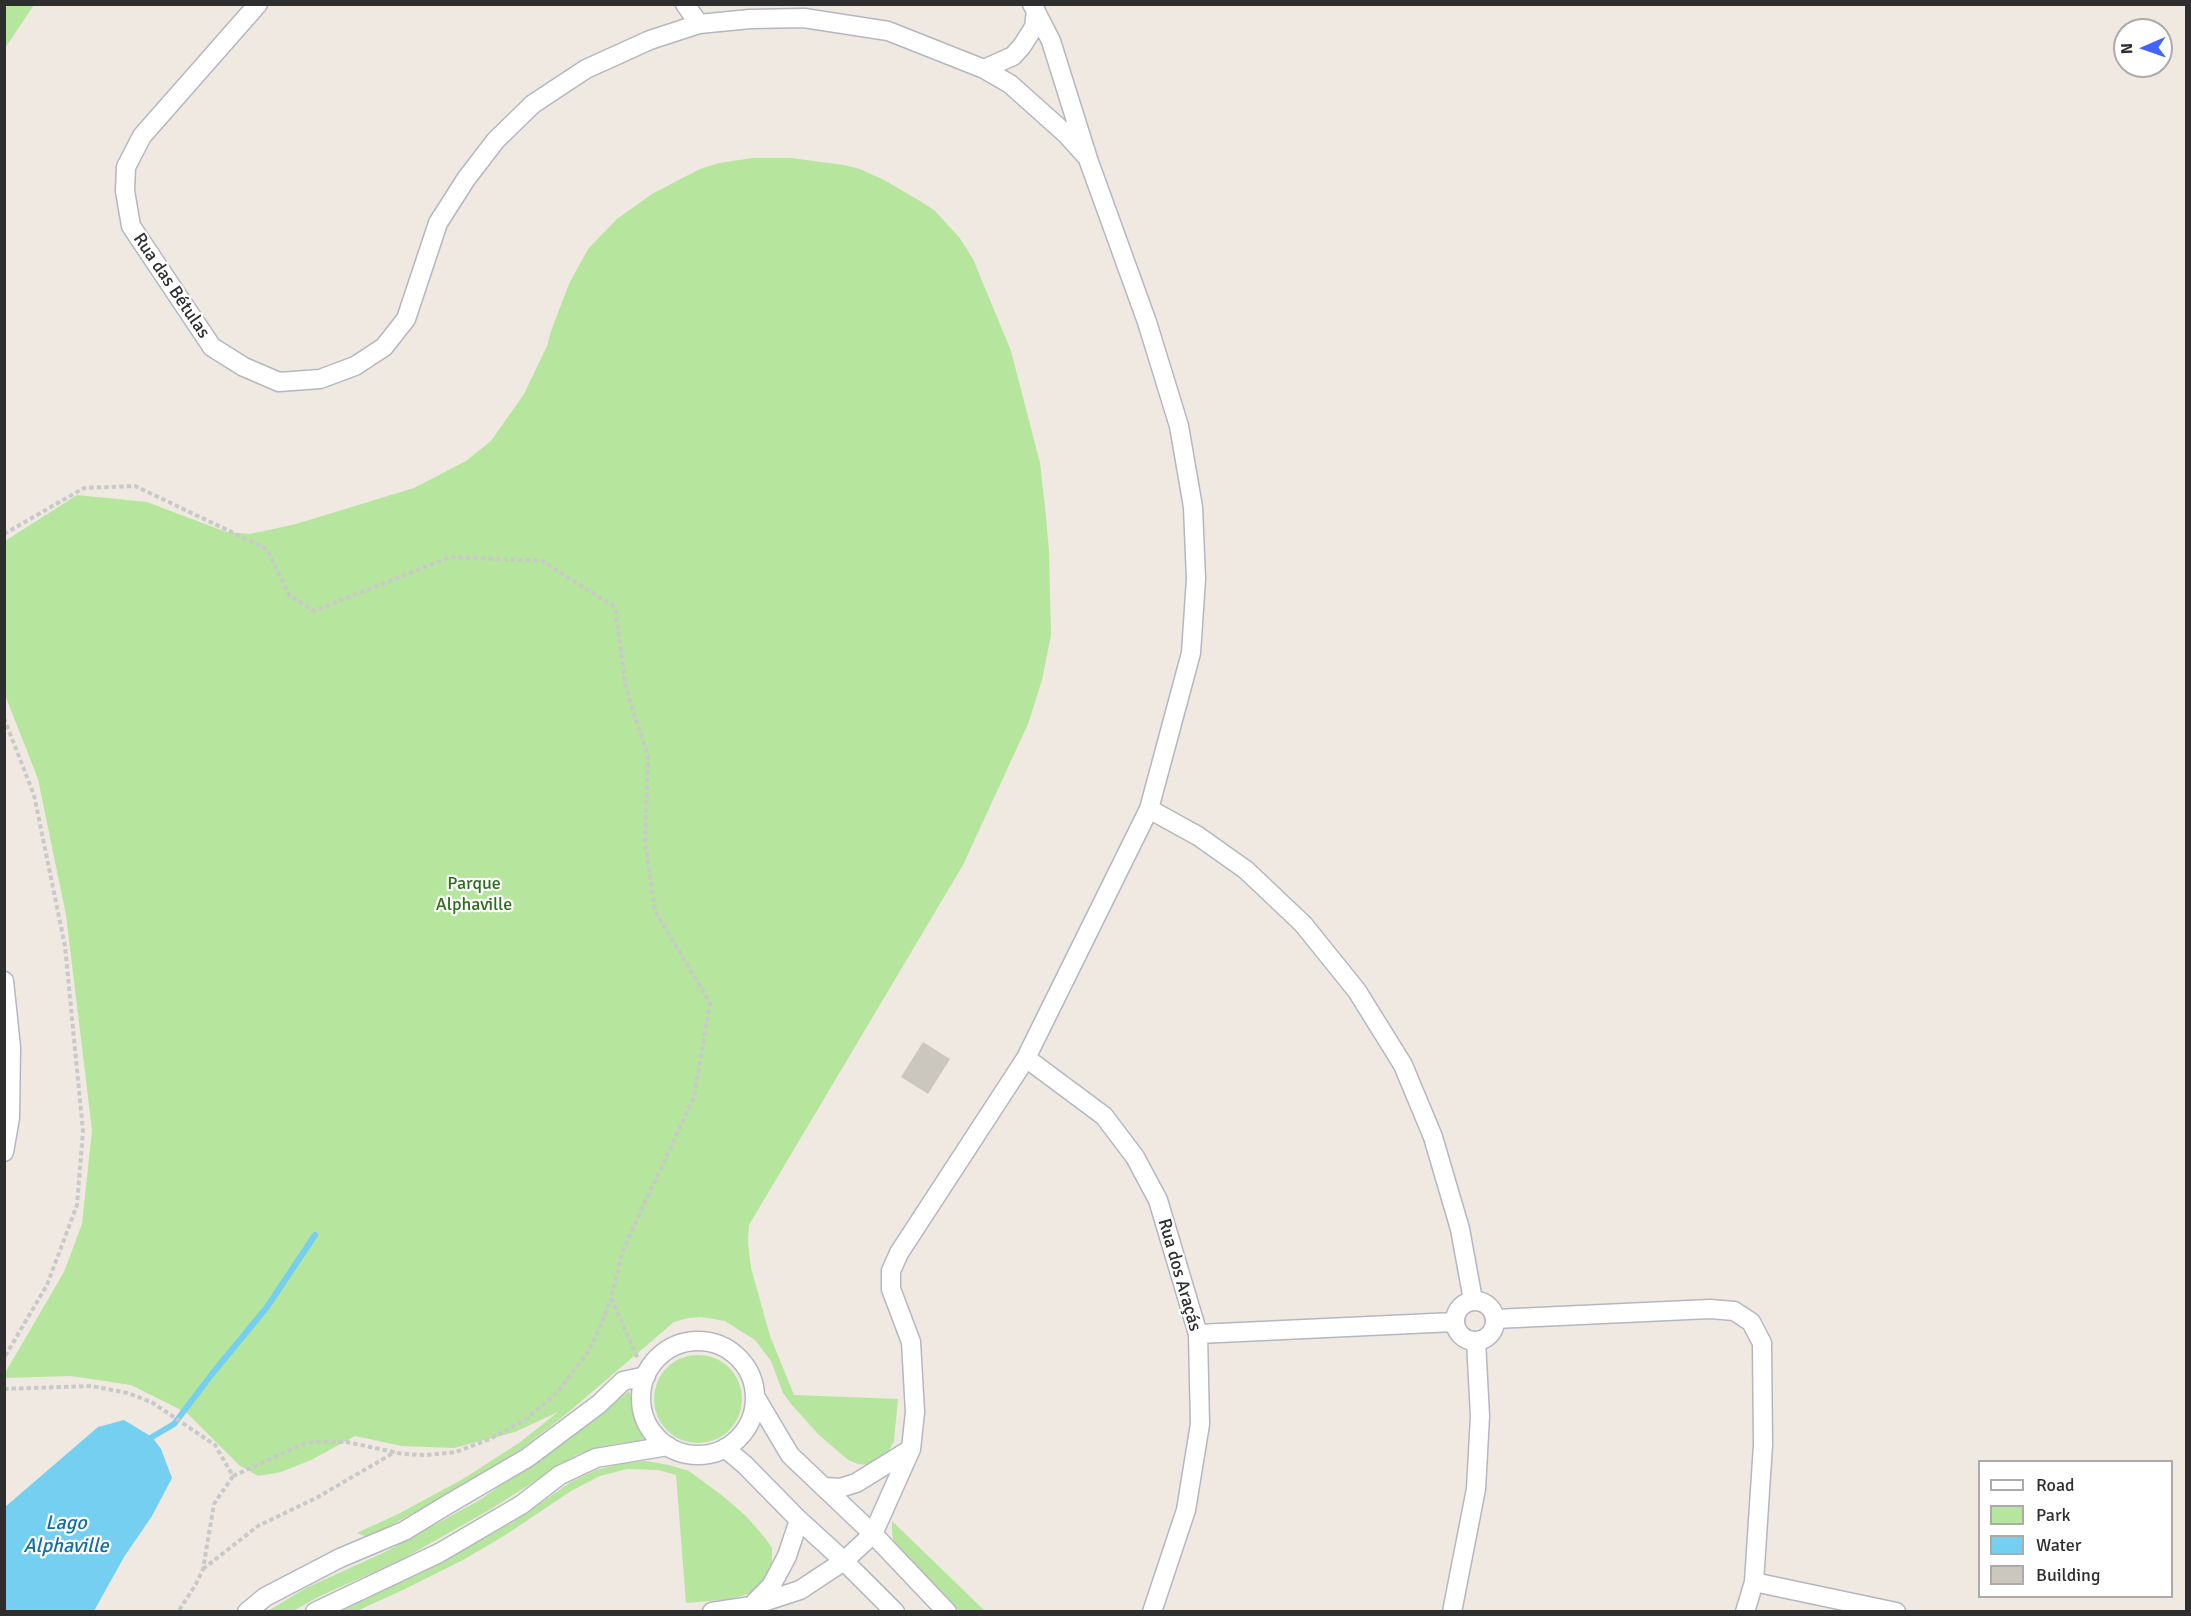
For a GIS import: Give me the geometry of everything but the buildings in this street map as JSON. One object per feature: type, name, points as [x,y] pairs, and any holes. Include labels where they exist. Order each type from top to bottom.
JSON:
[{"type":"street","name":"Rua das Bétulas","points":[[258,4],[142,136],[126,167],[125,191],[131,226],[212,347],[244,367],[279,382],[320,379],[355,366],[384,347],[406,319],[438,223],[466,178],[496,140],[533,104],[586,69],[650,40],[699,24],[750,19],[804,18],[888,31],[984,69],[1010,84],[1066,134],[1088,159]]},
{"type":"street","points":[[685,4],[699,24]]},
{"type":"street","points":[[984,69],[1013,56],[1022,46],[1034,27],[1034,8]]},
{"type":"street","points":[[712,1611],[752,1606],[800,1590],[844,1561],[873,1534],[911,1449],[915,1412],[911,1342],[891,1289],[891,1271],[899,1253],[1026,1058],[1149,809],[1191,653],[1196,579],[1193,507],[1179,426],[1147,322],[1088,159],[1051,41],[1034,8]]},
{"type":"street","points":[[1149,809],[1198,836],[1246,870],[1303,924],[1357,991],[1403,1065],[1433,1137],[1460,1229],[1473,1300]]},
{"type":"street","points":[[4,981],[11,1047],[9,1118],[4,1152]]},
{"type":"street","name":"Rua dos Araçás","points":[[1026,1058],[1104,1116],[1135,1157],[1158,1200],[1198,1334],[1200,1424],[1186,1510],[1152,1611]]},
{"type":"street","points":[[1473,1300],[1488,1305],[1495,1320],[1490,1335],[1476,1341],[1461,1336],[1454,1322],[1459,1307],[1473,1300]]},
{"type":"street","points":[[1495,1320],[1710,1309],[1734,1311],[1751,1322],[1762,1343],[1763,1444],[1754,1582],[1745,1611]]},
{"type":"street","points":[[1198,1334],[1454,1322]]},
{"type":"street","points":[[692,1341],[710,1342],[726,1348],[740,1360],[750,1375],[754,1396],[752,1417],[735,1441],[725,1448],[708,1454],[695,1455],[668,1446],[653,1432],[644,1415],[642,1394],[646,1376],[654,1361],[674,1346],[692,1341]]},
{"type":"street","points":[[1452,1611],[1476,1489],[1480,1416],[1476,1341]]},
{"type":"street","points":[[247,1611],[266,1597],[340,1558],[404,1531],[528,1458],[599,1404],[623,1382],[646,1376]]},
{"type":"street","points":[[754,1396],[790,1455],[873,1534],[947,1611]]},
{"type":"street","points":[[315,1611],[439,1553],[521,1505],[560,1475],[596,1458],[668,1446]]},
{"type":"street","points":[[725,1448],[895,1611]]},
{"type":"street","points":[[825,1487],[840,1488],[856,1483],[911,1449]]},
{"type":"street","points":[[752,1606],[771,1586],[787,1556],[799,1520]]},
{"type":"street","points":[[1754,1582],[1896,1611]]},
{"type":"path","points":[[4,534],[84,488],[135,486],[267,549],[289,595],[314,611],[450,557],[542,561],[615,608],[626,689],[648,756],[645,841],[655,911],[710,1004],[694,1096],[623,1250],[611,1298],[595,1339],[556,1394],[523,1421],[490,1439],[456,1452],[418,1455],[347,1442],[314,1442],[303,1444],[233,1476],[214,1504],[203,1569],[178,1611]]},
{"type":"path","points":[[4,718],[34,795],[65,946],[83,1131],[77,1205],[47,1285],[4,1358]]},
{"type":"path","points":[[611,1298],[646,1376]]},
{"type":"path","points":[[4,1389],[91,1386],[136,1395],[160,1407],[215,1445],[233,1476]]},
{"type":"path","points":[[203,1569],[258,1526],[318,1497],[395,1452]]},
{"type":"green space","points":[[4,5],[34,5],[5,48]]},
{"type":"green space","name":"Parque Alphaville","points":[[753,158],[791,158],[860,169],[884,180],[934,210],[959,237],[973,259],[1011,351],[1040,463],[1045,507],[1049,551],[1051,635],[1042,680],[1028,724],[963,865],[749,1225],[748,1243],[751,1268],[770,1336],[794,1395],[898,1399],[894,1441],[887,1454],[869,1465],[848,1460],[819,1435],[791,1404],[783,1393],[771,1361],[755,1340],[725,1321],[701,1317],[688,1318],[674,1322],[565,1415],[520,1450],[446,1496],[372,1535],[364,1536],[357,1533],[463,1479],[519,1443],[558,1412],[515,1432],[454,1448],[402,1446],[355,1436],[311,1460],[281,1472],[258,1476],[239,1465],[187,1413],[131,1385],[71,1376],[5,1378],[5,1373],[64,1272],[82,1224],[92,1130],[66,915],[38,779],[5,695],[5,541],[77,495],[147,502],[226,532],[250,534],[296,524],[414,488],[466,461],[491,441],[524,394],[547,346],[569,284],[588,249],[617,219],[652,194],[700,169],[719,163]]},
{"type":"green space","points":[[698,1355],[715,1359],[729,1368],[738,1382],[742,1399],[738,1416],[729,1430],[715,1439],[698,1443],[681,1439],[667,1430],[658,1416],[654,1399],[658,1382],[667,1368],[681,1359]]},
{"type":"green space","points":[[629,1391],[647,1441],[615,1444],[576,1455],[491,1509],[399,1561],[320,1596],[293,1611],[266,1612],[306,1588],[385,1552],[478,1501],[569,1439]]},
{"type":"green space","points":[[646,1461],[689,1471],[747,1517],[766,1539],[772,1548],[770,1574],[754,1592],[731,1599],[686,1603],[676,1475],[658,1470],[627,1469],[600,1476],[571,1491],[507,1534],[463,1560],[407,1588],[357,1611],[340,1612],[446,1560],[513,1522],[571,1482],[596,1470]]},
{"type":"green space","points":[[892,1521],[985,1611],[959,1611],[895,1546]]},
{"type":"water","name":"Lago Alphaville","points":[[124,1420],[152,1437],[161,1449],[172,1478],[152,1516],[124,1557],[94,1611],[5,1611],[5,1507],[98,1427]]},
{"type":"waterway","points":[[152,1437],[174,1424],[267,1307],[315,1235]]}]
